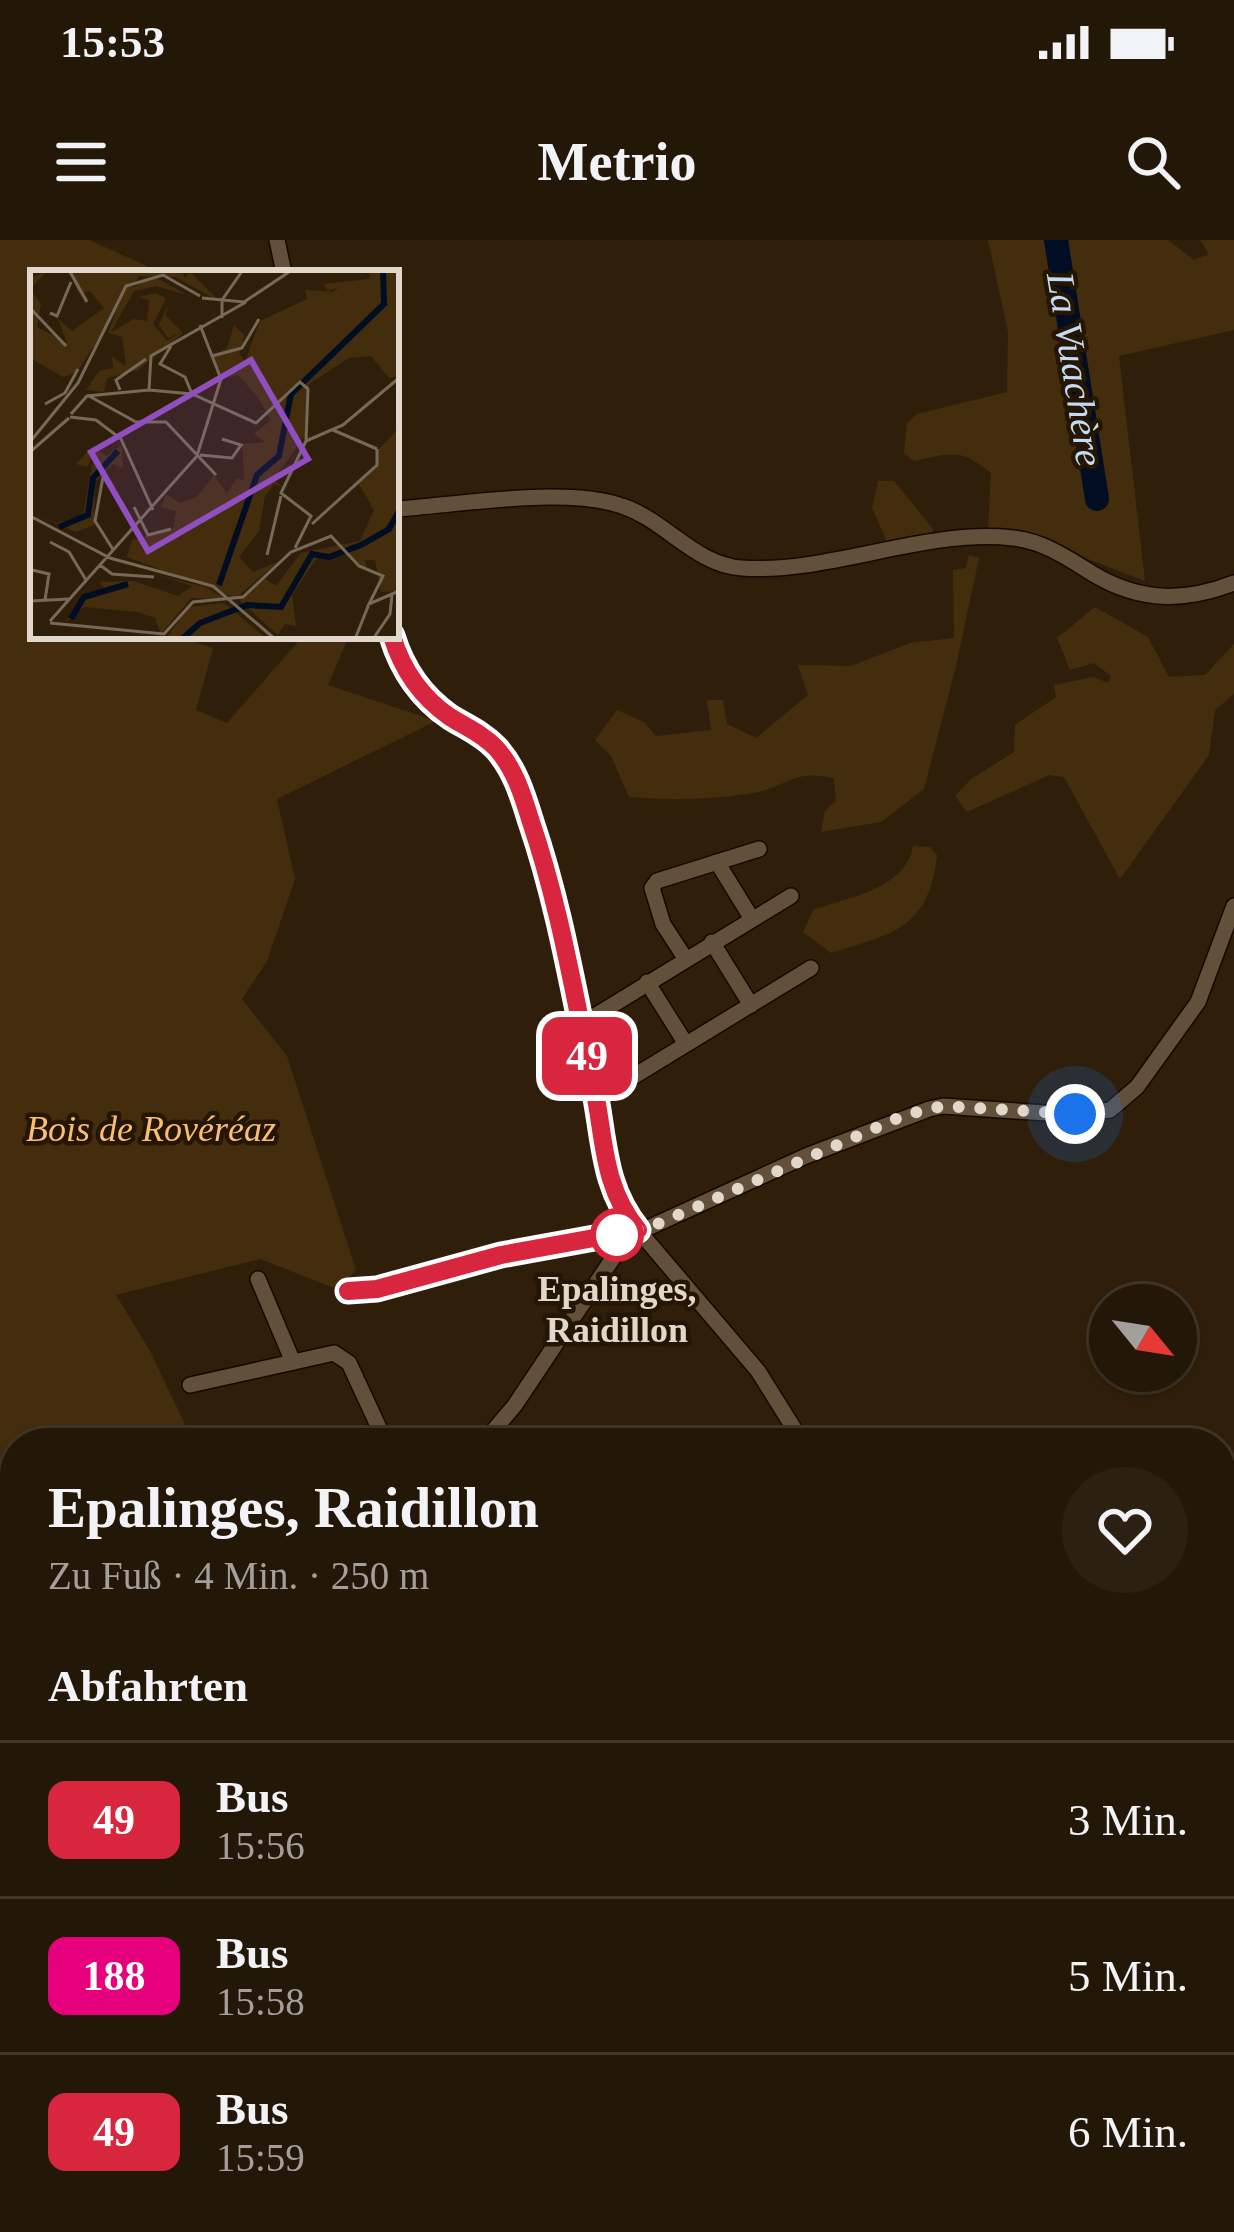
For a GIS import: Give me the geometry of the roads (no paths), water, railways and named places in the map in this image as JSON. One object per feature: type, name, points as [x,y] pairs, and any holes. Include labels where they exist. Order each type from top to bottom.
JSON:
[{"type":"street","points":[[277,240],[283,270]]},
{"type":"street","points":[[399,508],[570,498],[608,502],[641,513],[704,556],[733,568],[782,566],[995,537],[1049,548],[1111,583],[1142,594],[1188,597],[1234,583]]},
{"type":"street","points":[[393,639],[420,690],[493,745],[515,777],[556,902],[607,1175],[616,1199],[634,1231],[758,1371],[794,1428]]},
{"type":"street","points":[[685,958],[663,924],[652,889],[657,881],[759,849]]},
{"type":"street","points":[[718,862],[752,919]]},
{"type":"street","points":[[580,1025],[790,896]]},
{"type":"street","points":[[348,1291],[377,1289],[501,1255],[634,1231],[905,1115],[943,1106],[1075,1114],[1110,1110],[1137,1088],[1198,1002],[1234,906]]},
{"type":"street","points":[[712,942],[751,1005]]},
{"type":"street","points":[[613,1089],[811,968]]},
{"type":"street","points":[[646,982],[686,1044]]},
{"type":"street","points":[[495,1428],[634,1231]]},
{"type":"street","points":[[258,1279],[293,1362]]},
{"type":"street","points":[[190,1385],[334,1353],[343,1355],[379,1428]]},
{"type":"waterway","name":"La Vuachère","points":[[1056,240],[1097,499]]},
{"type":"place","name":"Epalinges, Raidillon","points":[[617,1235]]},
{"type":"park label","name":"Bois de Rovéréaz","points":[[151,1128]]}]
